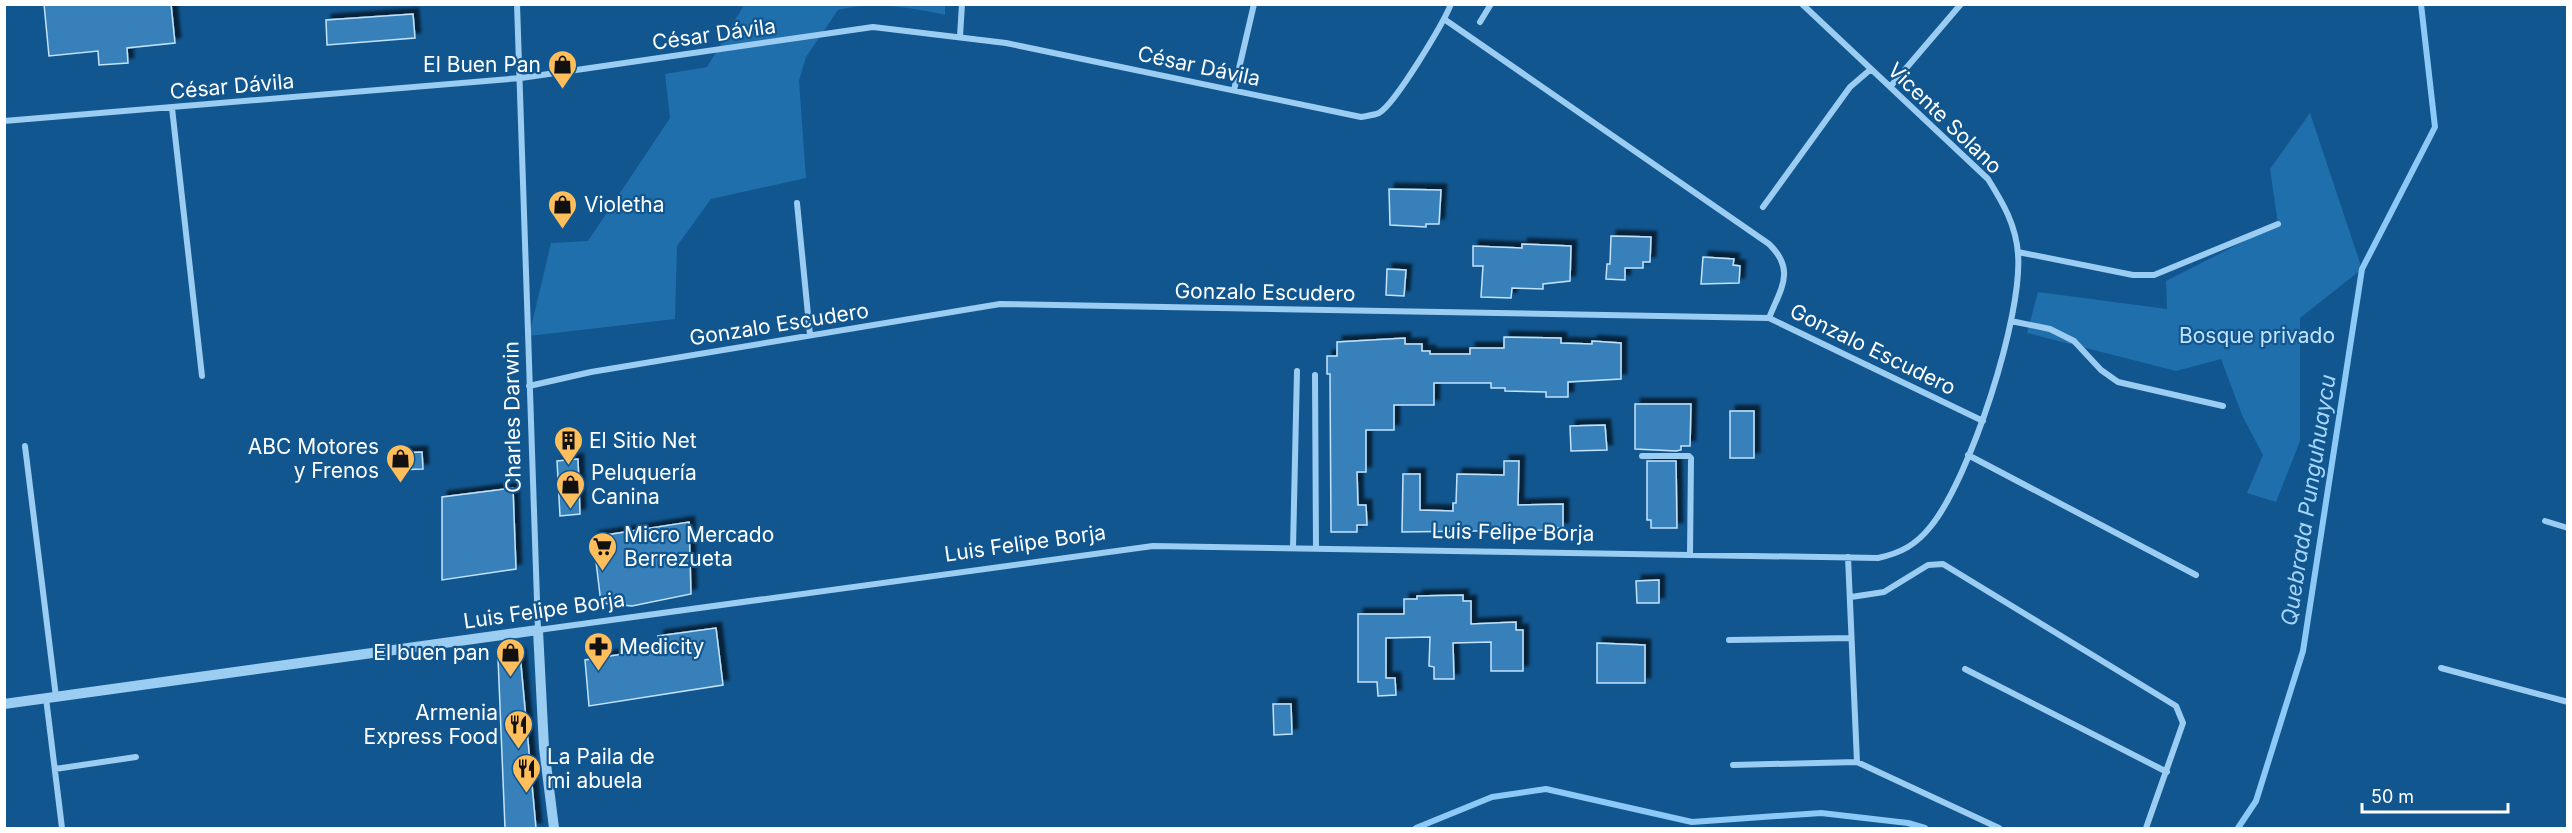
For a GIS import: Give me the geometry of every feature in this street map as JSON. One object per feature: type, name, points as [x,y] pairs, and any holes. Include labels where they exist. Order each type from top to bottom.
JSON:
[{"type":"street","name":"Charles Darwin","points":[[517,4],[538,630],[544,748],[554,828]]},
{"type":"street","points":[[960,36],[962,4]]},
{"type":"street","points":[[1234,90],[1254,4]]},
{"type":"street","name":"César Dávila","points":[[4,121],[521,78],[873,27],[1006,43],[1361,117],[1380,112],[1393,98],[1444,19],[1450,4]]},
{"type":"street","points":[[1480,22],[1491,4]]},
{"type":"street","name":"Vicente Solano","points":[[1802,4],[1988,179],[2009,213],[2018,252],[2018,272],[2011,321],[1983,421]]},
{"type":"street","points":[[1890,87],[1961,4]]},
{"type":"street","points":[[1444,19],[1769,244],[1784,262],[1786,273],[1769,318]]},
{"type":"street","points":[[1763,207],[1850,87],[1871,69]]},
{"type":"street","points":[[172,108],[202,376]]},
{"type":"street","points":[[797,203],[810,335]]},
{"type":"street","points":[[2018,252],[2133,275],[2154,275],[2278,224]]},
{"type":"street","name":"Gonzalo Escudero","points":[[529,386],[591,372],[1000,304],[1769,318],[1983,421]]},
{"type":"street","points":[[2011,321],[2050,329],[2074,341],[2101,370],[2118,382],[2223,406]]},
{"type":"street","points":[[1293,548],[1297,371]]},
{"type":"street","points":[[1315,375],[1317,548]]},
{"type":"street","name":"Luis Felipe Borja","points":[[4,704],[1153,546],[1878,558],[1901,552],[1914,544],[1932,526],[1949,499],[1983,421]]},
{"type":"street","points":[[25,446],[62,828]]},
{"type":"street","points":[[1968,455],[2196,575]]},
{"type":"street","points":[[1642,456],[1690,458],[1690,555]]},
{"type":"street","points":[[2545,521],[2568,528]]},
{"type":"street","points":[[1848,557],[1857,762]]},
{"type":"street","points":[[1851,597],[1884,592],[1928,564],[1943,564],[2176,706],[2183,723],[2146,828]]},
{"type":"street","points":[[1729,640],[1851,638]]},
{"type":"street","points":[[2441,668],[2568,702]]},
{"type":"street","points":[[1965,669],[2167,772]]},
{"type":"street","points":[[55,769],[136,757]]},
{"type":"street","points":[[1733,765],[1857,762],[1999,828]]},
{"type":"green space","points":[[744,5],[945,5],[945,15],[891,6],[864,6],[838,10],[806,57],[799,81],[806,178],[711,199],[677,246],[675,319],[529,336],[551,243],[588,241],[670,118],[665,74],[707,67]]},
{"type":"green space","name":"Bosque privado","points":[[2310,113],[2362,269],[2300,318],[2300,441],[2276,502],[2247,493],[2263,455],[2242,415],[2221,359],[2176,371],[2027,333],[2038,292],[2167,309],[2166,281],[2278,224],[2270,169]]},
{"type":"building","points":[[44,4],[171,4],[175,43],[127,48],[128,63],[99,65],[98,51],[49,56]]},
{"type":"building","points":[[413,14],[415,38],[327,45],[326,20]]},
{"type":"building","points":[[1389,189],[1441,190],[1439,224],[1426,224],[1426,227],[1390,225]]},
{"type":"building","points":[[1611,236],[1651,237],[1650,262],[1643,262],[1643,268],[1625,268],[1625,280],[1606,279],[1607,264],[1610,264]]},
{"type":"building","points":[[1522,244],[1571,246],[1570,281],[1543,284],[1543,289],[1512,288],[1511,298],[1481,297],[1483,266],[1473,266],[1473,246],[1522,248]]},
{"type":"building","points":[[1703,257],[1734,259],[1733,265],[1740,266],[1739,283],[1701,284]]},
{"type":"building","points":[[1387,269],[1406,270],[1404,296],[1386,295]]},
{"type":"building","points":[[1504,337],[1561,338],[1561,343],[1592,344],[1592,341],[1621,343],[1621,379],[1568,382],[1568,397],[1546,397],[1546,392],[1505,391],[1505,388],[1491,388],[1491,383],[1434,383],[1434,405],[1394,405],[1394,430],[1366,430],[1366,472],[1357,472],[1358,505],[1366,505],[1367,525],[1357,525],[1357,532],[1331,532],[1330,374],[1327,374],[1327,356],[1337,356],[1337,342],[1405,338],[1405,344],[1422,344],[1422,351],[1430,351],[1430,354],[1470,354],[1470,348],[1504,348]]},
{"type":"building","points":[[1635,404],[1691,404],[1690,446],[1681,446],[1681,450],[1676,451],[1635,449]]},
{"type":"building","points":[[1730,411],[1754,411],[1754,458],[1730,458]]},
{"type":"building","points":[[1605,425],[1607,450],[1571,451],[1570,426]]},
{"type":"building","name":"ABC Motores y Frenos","points":[[422,452],[423,469],[394,470],[393,453]]},
{"type":"building","points":[[578,459],[580,514],[560,516],[557,461]]},
{"type":"building","points":[[1504,461],[1519,461],[1518,505],[1563,504],[1563,528],[1402,532],[1403,474],[1420,474],[1420,510],[1453,511],[1453,503],[1456,503],[1457,474],[1504,475]]},
{"type":"building","points":[[1647,461],[1676,461],[1677,528],[1651,528],[1651,520],[1647,520]]},
{"type":"building","points":[[513,488],[516,569],[442,580],[442,497]]},
{"type":"building","points":[[689,522],[691,594],[632,606],[601,603],[593,537]]},
{"type":"building","points":[[1659,580],[1659,603],[1637,603],[1636,581]]},
{"type":"building","points":[[1463,595],[1463,601],[1471,601],[1471,624],[1516,622],[1516,630],[1523,630],[1523,671],[1491,671],[1491,642],[1453,643],[1454,679],[1434,679],[1434,667],[1429,666],[1430,637],[1386,638],[1386,678],[1395,678],[1396,695],[1378,696],[1377,682],[1358,682],[1358,614],[1404,614],[1404,599],[1417,599],[1417,596]]},
{"type":"building","points":[[716,628],[723,685],[589,706],[585,660],[661,648],[658,636]]},
{"type":"building","points":[[1597,643],[1645,645],[1645,683],[1597,683]]},
{"type":"building","points":[[520,654],[536,828],[505,828],[498,658]]},
{"type":"building","points":[[1273,704],[1291,704],[1292,734],[1274,735]]},
{"type":"waterway","name":"Quebrada Punguhuaycu","points":[[2238,828],[2256,801],[2303,651],[2362,269],[2435,127],[2421,4]]},
{"type":"waterway","name":"Quebrada Punguhuaycu","points":[[1416,828],[1492,797],[1546,789],[1692,822],[1821,813],[1908,823],[1925,828]]},
{"type":"place","name":"El Buen Pan","points":[[562,90]]},
{"type":"place","name":"Violetha","points":[[563,230]]},
{"type":"place","name":"El Sitio Net","points":[[568,466]]},
{"type":"place","name":"ABC Motores y Frenos","points":[[400,484]]},
{"type":"place","name":"Peluquería Canina","points":[[570,510]]},
{"type":"place","name":"Micro Mercado Berrezueta","points":[[603,572]]},
{"type":"place","name":"Medicity","points":[[598,672]]},
{"type":"place","name":"El buen pan","points":[[511,678]]},
{"type":"place","name":"Armenia Express Food","points":[[519,750]]},
{"type":"place","name":"La Paila de mi abuela","points":[[526,794]]}]
